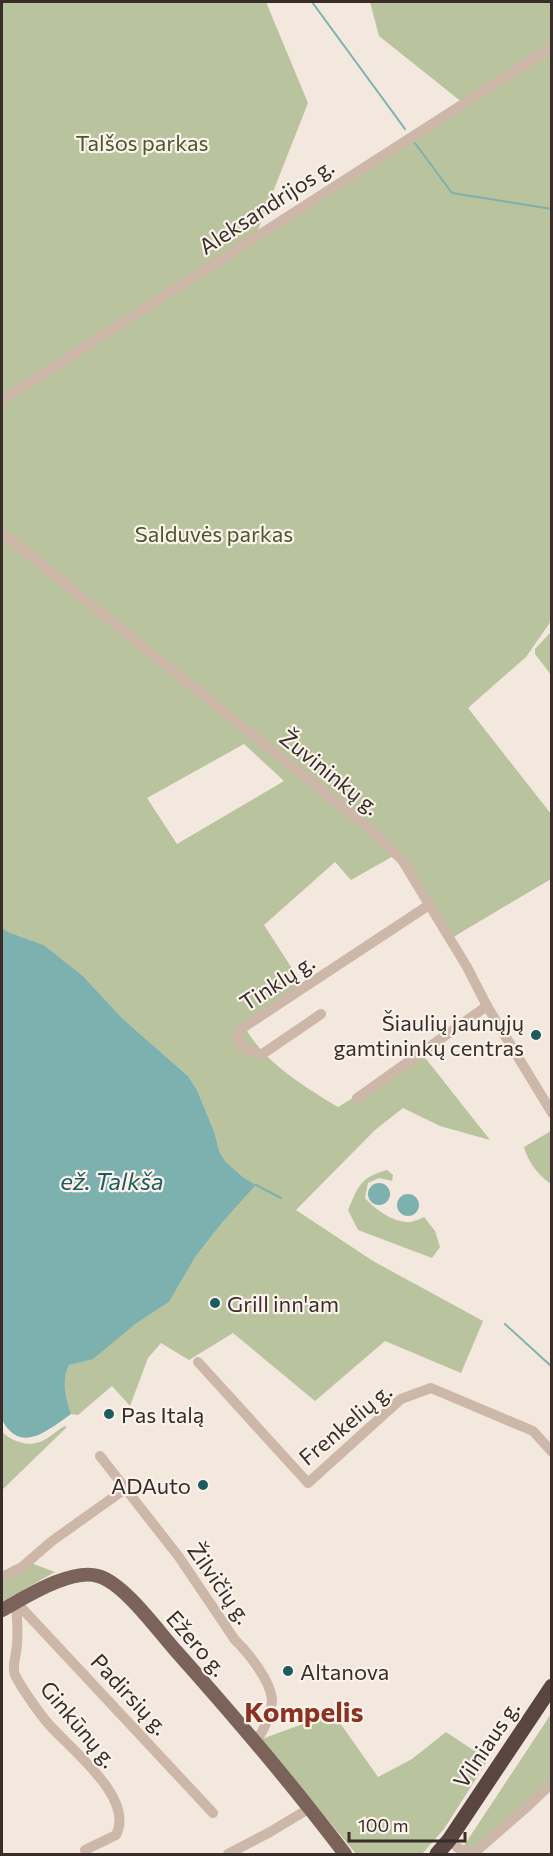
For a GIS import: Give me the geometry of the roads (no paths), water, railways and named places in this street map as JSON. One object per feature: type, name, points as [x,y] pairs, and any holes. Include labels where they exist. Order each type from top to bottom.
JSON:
[{"type":"highway","name":"Vilniaus g.","points":[[437,1854],[449,1840],[552,1686]]},
{"type":"main road","name":"Ežero g.","points":[[2,1610],[74,1576],[91,1575],[107,1579],[137,1607],[255,1742],[345,1854]]},
{"type":"street","name":"Aleksandrijos g.","points":[[2,400],[552,47]]},
{"type":"street","name":"Žuvininkų g.","points":[[2,533],[371,830],[402,860],[552,1113]]},
{"type":"street","name":"Tinklų g.","points":[[321,1014],[261,1055],[240,1046],[238,1037],[241,1029],[429,905]]},
{"type":"street","points":[[357,1098],[487,1006]]},
{"type":"street","name":"Frenkelių g.","points":[[198,1362],[308,1483],[400,1399],[431,1388],[533,1431],[552,1452]]},
{"type":"street","name":"Žilvičių g.","points":[[100,1456],[178,1557],[235,1640],[246,1649],[263,1675],[269,1687],[271,1703],[264,1729],[255,1742]]},
{"type":"street","points":[[2,1577],[22,1567],[52,1540],[125,1489]]},
{"type":"street","name":"Padirsių g.","points":[[16,1602],[213,1813]]},
{"type":"street","name":"Ginkūnų g.","points":[[16,1602],[15,1675],[44,1719],[108,1789],[118,1810],[120,1824],[116,1835],[85,1850]]},
{"type":"street","points":[[449,1840],[458,1848],[473,1854],[552,1783]]},
{"type":"street","points":[[228,1854],[310,1808]]},
{"type":"water","name":"ež. Talkša","points":[[2,928],[44,945],[83,976],[123,1019],[188,1076],[197,1090],[214,1131],[220,1153],[226,1162],[256,1185],[196,1256],[169,1302],[134,1325],[93,1359],[69,1365],[65,1384],[71,1414],[44,1432],[26,1438],[9,1430],[2,1420]]},
{"type":"water","points":[[379,1183],[387,1186],[390,1194],[387,1202],[379,1205],[371,1202],[368,1194],[371,1186]]},
{"type":"water","points":[[408,1194],[416,1197],[419,1205],[416,1213],[408,1216],[400,1213],[397,1205],[400,1197]]},
{"type":"waterway","points":[[312,2],[405,129]]},
{"type":"waterway","points":[[415,143],[452,193],[552,209]]},
{"type":"waterway","points":[[256,1185],[281,1198]]},
{"type":"waterway","points":[[505,1324],[551,1366]]},
{"type":"place","name":"Šiaulių jaunųjų gamtininkų centras","points":[[536,1035]]},
{"type":"place","name":"Grill inn'am","points":[[215,1303]]},
{"type":"place","name":"Pas Italą","points":[[109,1414]]},
{"type":"place","name":"ADAuto","points":[[203,1485]]},
{"type":"place","name":"Altanova","points":[[288,1671]]},
{"type":"district","name":"Kompelis","points":[[304,1711]]},
{"type":"park label","name":"Talšos parkas","points":[[142,142]]},
{"type":"park label","name":"Salduvės parkas","points":[[214,533]]}]
